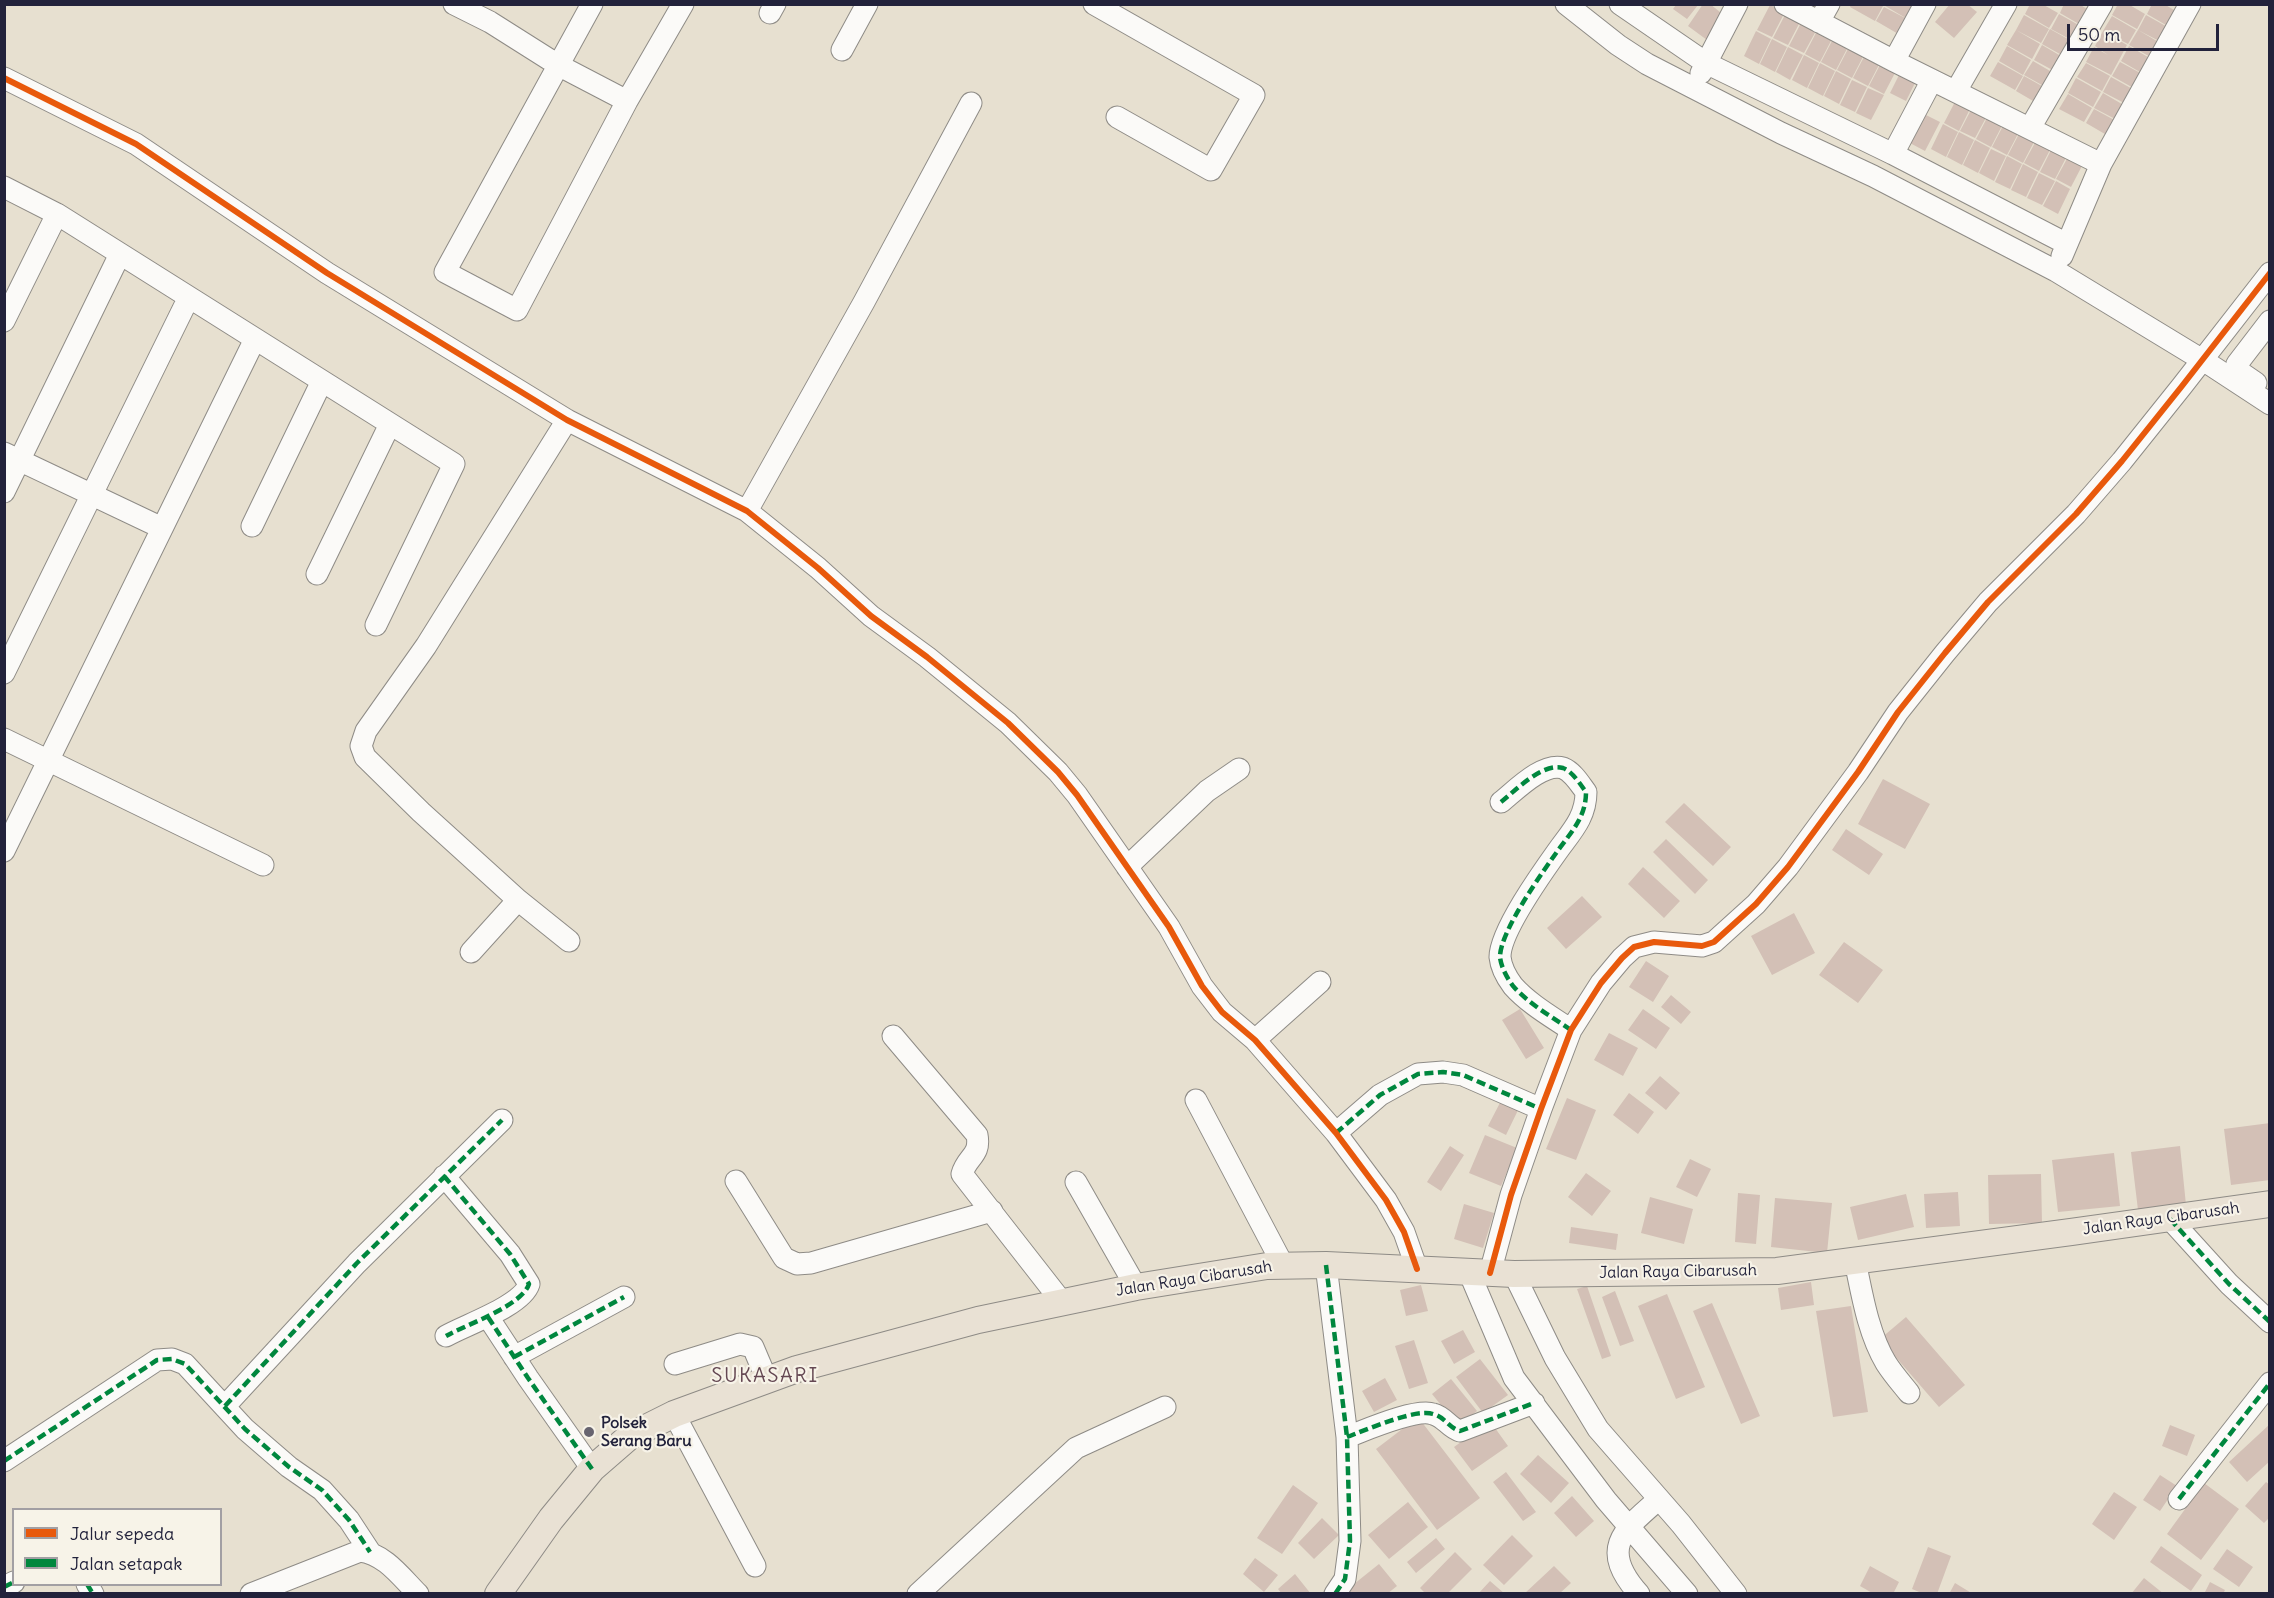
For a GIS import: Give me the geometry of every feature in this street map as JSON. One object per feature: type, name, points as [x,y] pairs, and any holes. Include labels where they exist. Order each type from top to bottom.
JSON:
[{"type":"main road","name":"Jalan Raya Cibarusah","points":[[498,1593],[551,1519],[592,1469],[630,1436],[674,1414],[797,1369],[886,1343],[978,1320],[1136,1287],[1283,1265],[1491,1273],[1747,1272],[1855,1261],[2270,1204]]},
{"type":"street","points":[[454,4],[495,13],[558,65],[627,101]]},
{"type":"street","points":[[592,4],[445,272],[516,310],[627,101],[683,4]]},
{"type":"street","points":[[842,50],[867,4]]},
{"type":"street","points":[[1094,4],[1254,95],[1212,170],[1117,117]]},
{"type":"street","points":[[1566,4],[1618,45],[1647,64],[2056,271],[2202,359],[2270,404]]},
{"type":"street","points":[[1620,4],[1706,63],[1893,154],[2067,244]]},
{"type":"street","points":[[1693,87],[1737,4]]},
{"type":"street","points":[[1785,4],[1824,13],[1894,62],[2101,164]]},
{"type":"street","points":[[1894,62],[1925,4]]},
{"type":"street","points":[[1956,91],[2006,4]]},
{"type":"street","points":[[2030,128],[2102,4]]},
{"type":"street","points":[[2056,271],[2101,164],[2190,4]]},
{"type":"street","points":[[4,78],[136,144],[327,273],[567,420],[747,511],[811,561],[871,616],[927,657],[1008,723],[1058,772],[1077,795],[1169,927],[1202,986],[1222,1012],[1255,1040],[1336,1133],[1395,1216],[1404,1232],[1417,1269]]},
{"type":"street","points":[[1893,154],[1932,80]]},
{"type":"street","points":[[747,511],[864,302],[971,103]]},
{"type":"street","points":[[4,187],[57,214],[454,464],[376,625]]},
{"type":"street","points":[[4,321],[57,214]]},
{"type":"street","points":[[4,492],[12,457],[120,254]]},
{"type":"street","points":[[1687,1593],[1606,1500],[1514,1378],[1491,1273],[1511,1195],[1540,1109],[1571,1030],[1601,983],[1634,947],[1654,942],[1702,946],[1714,942],[1756,904],[1795,858],[1858,772],[1898,712],[1945,653],[1988,602],[2076,514],[2157,419],[2270,273]]},
{"type":"street","points":[[4,673],[189,297]]},
{"type":"street","points":[[2270,321],[2239,361],[2237,368],[2270,391]]},
{"type":"street","points":[[4,851],[255,339]]},
{"type":"street","points":[[252,526],[322,381]]},
{"type":"street","points":[[567,420],[426,646],[366,731],[361,746],[365,757],[421,812],[518,900],[569,941]]},
{"type":"street","points":[[317,574],[390,424]]},
{"type":"street","points":[[12,457],[162,528]]},
{"type":"street","points":[[4,739],[262,864]]},
{"type":"street","points":[[1501,802],[1526,781],[1551,766],[1571,773],[1587,792],[1586,806],[1580,820],[1532,887],[1507,934],[1500,955],[1502,967],[1512,984],[1526,998],[1571,1030]]},
{"type":"street","points":[[1127,867],[1207,791],[1239,768]]},
{"type":"street","points":[[471,952],[518,900]]},
{"type":"street","points":[[1255,1040],[1320,982]]},
{"type":"street","points":[[893,1036],[977,1135],[979,1145],[977,1151],[964,1166],[962,1174],[1062,1302]]},
{"type":"street","points":[[1336,1133],[1380,1095],[1418,1074],[1443,1072],[1463,1075],[1540,1109]]},
{"type":"street","points":[[1196,1100],[1283,1265]]},
{"type":"street","points":[[225,1407],[357,1263],[502,1120]]},
{"type":"street","points":[[444,1176],[510,1254],[529,1284],[526,1291],[488,1317],[446,1336]]},
{"type":"street","points":[[736,1181],[784,1258],[797,1264],[811,1263],[992,1211]]},
{"type":"street","points":[[1076,1182],[1136,1287]]},
{"type":"street","points":[[2170,1219],[2229,1284],[2270,1322]]},
{"type":"street","points":[[1855,1261],[1866,1310],[1878,1345],[1885,1362],[1909,1393]]},
{"type":"street","points":[[1326,1265],[1347,1437],[1350,1541],[1345,1579],[1335,1593]]},
{"type":"street","points":[[1491,1273],[1555,1358],[1598,1429],[1659,1498],[1736,1593]]},
{"type":"street","points":[[514,1357],[624,1297]]},
{"type":"street","points":[[488,1317],[592,1469]]},
{"type":"street","points":[[675,1364],[740,1344],[748,1345],[753,1347],[767,1380]]},
{"type":"street","points":[[4,1461],[157,1360],[172,1359],[185,1364],[245,1429],[289,1467],[322,1490],[349,1520],[370,1552]]},
{"type":"street","points":[[2179,1499],[2270,1383]]},
{"type":"street","points":[[1347,1437],[1421,1412],[1443,1417],[1452,1429],[1460,1431],[1534,1403]]},
{"type":"street","points":[[918,1593],[1076,1448],[1165,1407]]},
{"type":"street","points":[[674,1414],[755,1566]]},
{"type":"street","points":[[1639,1593],[1627,1580],[1617,1558],[1619,1542],[1628,1525],[1659,1498]]},
{"type":"street","points":[[251,1593],[360,1551],[381,1557],[418,1593]]},
{"type":"building","points":[[1703,4],[1710,4],[1725,16],[1707,40],[1688,26]]},
{"type":"building","points":[[1851,4],[1880,4],[1883,6],[1875,21],[1850,7]]},
{"type":"building","points":[[1882,4],[1918,4],[1909,20]]},
{"type":"building","points":[[1950,4],[1967,4],[1977,12],[1954,38],[1935,22]]},
{"type":"building","points":[[2030,4],[2042,4],[2058,13],[2049,28],[2025,14]]},
{"type":"building","points":[[2064,4],[2079,4],[2092,12],[2084,27],[2060,13]]},
{"type":"building","points":[[2118,4],[2128,4],[2145,14],[2137,29],[2112,15]]},
{"type":"building","points":[[2152,4],[2164,4],[2179,13],[2171,28],[2147,14]]},
{"type":"building","points":[[1676,5],[1698,5],[1687,19],[1673,9]]},
{"type":"building","points":[[1770,5],[1785,12],[1772,37],[1757,30]]},
{"type":"building","points":[[1884,7],[1909,20],[1900,35],[1876,21]]},
{"type":"building","points":[[1786,13],[1801,20],[1788,45],[1773,38]]},
{"type":"building","points":[[2059,14],[2084,28],[2075,42],[2051,29]]},
{"type":"building","points":[[2024,15],[2049,29],[2041,43],[2016,30]]},
{"type":"building","points":[[2146,15],[2171,29],[2163,43],[2138,30]]},
{"type":"building","points":[[2112,16],[2136,30],[2128,44],[2103,31]]},
{"type":"building","points":[[1802,21],[1817,29],[1804,53],[1789,46]]},
{"type":"building","points":[[1818,29],[1833,37],[1820,62],[1805,54]]},
{"type":"building","points":[[2050,29],[2075,43],[2067,58],[2042,44]]},
{"type":"building","points":[[2016,30],[2040,44],[2032,59],[2007,45]]},
{"type":"building","points":[[2138,30],[2162,44],[2154,59],[2129,45]]},
{"type":"building","points":[[1756,31],[1771,39],[1759,64],[1744,56]]},
{"type":"building","points":[[2103,31],[2127,45],[2111,75],[2086,62],[2094,47],[2108,55],[2095,46]]},
{"type":"building","points":[[1834,37],[1849,45],[1836,70],[1821,62]]},
{"type":"building","points":[[1772,39],[1787,47],[1775,72],[1760,64]]},
{"type":"building","points":[[1850,45],[1865,53],[1852,78],[1837,70]]},
{"type":"building","points":[[2042,45],[2066,59],[2058,73],[2034,60]]},
{"type":"building","points":[[2007,46],[2031,60],[2023,75],[1999,61]]},
{"type":"building","points":[[2129,46],[2153,60],[2145,75],[2121,61]]},
{"type":"building","points":[[1788,47],[1803,55],[1790,80],[1776,72]]},
{"type":"building","points":[[1866,53],[1881,61],[1868,86],[1853,78]]},
{"type":"building","points":[[1804,55],[1819,63],[1807,88],[1792,80]]},
{"type":"building","points":[[1882,61],[1897,69],[1884,94],[1869,86]]},
{"type":"building","points":[[2033,61],[2057,75],[2049,89],[2024,75]]},
{"type":"building","points":[[1998,62],[2023,76],[2015,90],[1990,76]]},
{"type":"building","points":[[2120,62],[2144,75],[2137,90],[2112,76]]},
{"type":"building","points":[[1820,63],[1835,71],[1823,96],[1808,88]]},
{"type":"building","points":[[2086,63],[2110,76],[2102,91],[2077,77]]},
{"type":"building","points":[[1836,71],[1851,79],[1839,104],[1824,96]]},
{"type":"building","points":[[1901,71],[1917,79],[1906,101],[1890,93]]},
{"type":"building","points":[[2024,76],[2049,90],[2040,105],[2016,91]]},
{"type":"building","points":[[2111,77],[2136,91],[2128,105],[2103,92]]},
{"type":"building","points":[[2076,78],[2101,92],[2093,107],[2068,93]]},
{"type":"building","points":[[1852,80],[1867,87],[1855,112],[1840,105]]},
{"type":"building","points":[[1868,88],[1884,95],[1871,120],[1856,113]]},
{"type":"building","points":[[2103,93],[2127,107],[2119,121],[2094,108]]},
{"type":"building","points":[[2068,94],[2092,108],[2084,122],[2059,109]]},
{"type":"building","points":[[1957,98],[1972,105],[1959,131],[1944,123]]},
{"type":"building","points":[[1973,106],[1988,114],[1975,138],[1960,131]]},
{"type":"building","points":[[2094,109],[2118,122],[2110,137],[2086,123]]},
{"type":"building","points":[[1922,113],[1940,122],[1925,151],[1908,142]]},
{"type":"building","points":[[1989,114],[2004,122],[1991,147],[1976,139]]},
{"type":"building","points":[[2005,122],[2020,130],[2007,155],[1992,147]]},
{"type":"building","points":[[1943,124],[1958,132],[1946,157],[1931,149]]},
{"type":"building","points":[[2021,130],[2036,138],[2023,163],[2008,155]]},
{"type":"building","points":[[1959,132],[1974,140],[1962,165],[1947,157]]},
{"type":"building","points":[[2037,139],[2052,146],[2039,171],[2024,163]]},
{"type":"building","points":[[1975,140],[1990,148],[1978,173],[1963,165]]},
{"type":"building","points":[[2053,146],[2068,154],[2055,179],[2040,172]]},
{"type":"building","points":[[1991,149],[2006,156],[1994,181],[1979,173]]},
{"type":"building","points":[[2069,155],[2084,162],[2071,187],[2056,179]]},
{"type":"building","points":[[2007,156],[2022,164],[2010,189],[1995,182]]},
{"type":"building","points":[[2023,164],[2038,172],[2026,197],[2011,190]]},
{"type":"building","points":[[2039,173],[2055,181],[2042,205],[2027,198]]},
{"type":"building","points":[[2056,181],[2070,189],[2058,214],[2043,206]]},
{"type":"building","points":[[1883,779],[1930,804],[1905,849],[1858,824]]},
{"type":"building","points":[[1684,803],[1731,847],[1713,866],[1665,822]]},
{"type":"building","points":[[1846,829],[1883,854],[1869,875],[1832,850]]},
{"type":"building","points":[[1666,839],[1708,880],[1695,894],[1653,852]]},
{"type":"building","points":[[1643,867],[1680,901],[1664,918],[1628,884]]},
{"type":"building","points":[[1582,896],[1602,917],[1566,949],[1547,928]]},
{"type":"building","points":[[1794,913],[1815,953],[1772,975],[1751,936]]},
{"type":"building","points":[[1844,942],[1883,970],[1858,1003],[1819,975]]},
{"type":"building","points":[[1646,961],[1669,976],[1653,1002],[1629,987]]},
{"type":"building","points":[[1671,995],[1691,1012],[1681,1024],[1661,1007]]},
{"type":"building","points":[[1520,1009],[1544,1048],[1526,1059],[1502,1020]]},
{"type":"building","points":[[1643,1009],[1670,1028],[1656,1049],[1628,1030]]},
{"type":"building","points":[[1609,1033],[1638,1048],[1623,1076],[1594,1060]]},
{"type":"building","points":[[1660,1076],[1680,1093],[1666,1110],[1645,1093]]},
{"type":"building","points":[[1629,1093],[1654,1112],[1638,1134],[1613,1115]]},
{"type":"building","points":[[1504,1095],[1521,1104],[1506,1135],[1488,1126]]},
{"type":"building","points":[[1567,1098],[1596,1110],[1576,1160],[1546,1149]]},
{"type":"building","points":[[2270,1123],[2270,1180],[2231,1185],[2224,1129]]},
{"type":"building","points":[[1485,1135],[1517,1148],[1501,1186],[1469,1173]]},
{"type":"building","points":[[1450,1146],[1464,1155],[1441,1191],[1427,1182]]},
{"type":"building","points":[[2180,1146],[2186,1205],[2138,1210],[2131,1152]]},
{"type":"building","points":[[2114,1153],[2120,1206],[2058,1212],[2052,1160]]},
{"type":"building","points":[[1690,1159],[1711,1169],[1697,1197],[1676,1187]]},
{"type":"building","points":[[1586,1173],[1611,1191],[1592,1216],[1568,1197]]},
{"type":"building","points":[[2041,1174],[2042,1223],[1989,1224],[1988,1175]]},
{"type":"building","points":[[1958,1192],[1960,1226],[1926,1228],[1924,1194]]},
{"type":"building","points":[[1738,1193],[1760,1195],[1756,1244],[1735,1242]]},
{"type":"building","points":[[1906,1194],[1914,1227],[1858,1240],[1850,1207]]},
{"type":"building","points":[[1650,1197],[1693,1209],[1684,1244],[1641,1233]]},
{"type":"building","points":[[1775,1198],[1832,1203],[1827,1253],[1771,1247]]},
{"type":"building","points":[[1464,1204],[1494,1213],[1483,1248],[1454,1239]]},
{"type":"building","points":[[1571,1227],[1618,1234],[1616,1250],[1569,1243]]},
{"type":"building","points":[[1811,1282],[1814,1305],[1781,1310],[1778,1288]]},
{"type":"building","points":[[1421,1285],[1428,1311],[1406,1316],[1400,1290]]},
{"type":"building","points":[[1587,1286],[1611,1356],[1602,1359],[1577,1289]]},
{"type":"building","points":[[1615,1291],[1634,1341],[1620,1346],[1602,1297]]},
{"type":"building","points":[[1667,1294],[1705,1387],[1676,1399],[1638,1306]]},
{"type":"building","points":[[1712,1303],[1760,1416],[1741,1424],[1693,1311]]},
{"type":"building","points":[[1851,1306],[1868,1412],[1833,1417],[1816,1311]]},
{"type":"building","points":[[1906,1317],[1965,1385],[1939,1407],[1880,1339]]},
{"type":"building","points":[[1463,1330],[1475,1352],[1454,1364],[1441,1341]]},
{"type":"building","points":[[1414,1340],[1428,1383],[1409,1389],[1395,1346]]},
{"type":"building","points":[[1480,1359],[1508,1395],[1483,1413],[1456,1377]]},
{"type":"building","points":[[1385,1378],[1397,1400],[1374,1412],[1362,1391]]},
{"type":"building","points":[[1451,1379],[1477,1411],[1458,1426],[1432,1394]]},
{"type":"building","points":[[1418,1417],[1480,1498],[1437,1530],[1376,1449]]},
{"type":"building","points":[[1490,1421],[1508,1446],[1472,1471],[1454,1447]]},
{"type":"building","points":[[2270,1424],[2270,1461],[2247,1482],[2229,1462]]},
{"type":"building","points":[[2170,1425],[2195,1435],[2187,1456],[2162,1446]]},
{"type":"building","points":[[1538,1455],[1569,1483],[1551,1503],[1520,1474]]},
{"type":"building","points":[[1506,1472],[1536,1512],[1523,1521],[1493,1482]]},
{"type":"building","points":[[2160,1475],[2177,1486],[2160,1511],[2143,1500]]},
{"type":"building","points":[[2266,1482],[2270,1485],[2270,1517],[2264,1523],[2245,1506]]},
{"type":"building","points":[[2204,1483],[2239,1509],[2201,1560],[2167,1534]]},
{"type":"building","points":[[1293,1485],[1318,1503],[1282,1554],[1257,1538]]},
{"type":"building","points":[[2114,1492],[2137,1507],[2114,1540],[2092,1524]]},
{"type":"building","points":[[1572,1496],[1594,1521],[1576,1537],[1554,1513]]},
{"type":"building","points":[[1408,1502],[1428,1527],[1389,1559],[1368,1535]]},
{"type":"building","points":[[1322,1518],[1339,1535],[1314,1559],[1298,1543]]},
{"type":"building","points":[[1512,1535],[1533,1556],[1504,1585],[1483,1565]]},
{"type":"building","points":[[1436,1538],[1445,1549],[1416,1573],[1407,1562]]},
{"type":"building","points":[[2161,1546],[2202,1575],[2191,1591],[2150,1562]]},
{"type":"building","points":[[1928,1547],[1951,1556],[1937,1594],[1924,1594],[1912,1589]]},
{"type":"building","points":[[2227,1549],[2253,1567],[2239,1587],[2213,1569]]},
{"type":"building","points":[[1455,1552],[1472,1569],[1447,1594],[1426,1594],[1420,1588]]},
{"type":"building","points":[[1255,1558],[1278,1575],[1264,1592],[1243,1574]]},
{"type":"building","points":[[1379,1564],[1397,1586],[1387,1594],[1345,1594],[1344,1592]]},
{"type":"building","points":[[1554,1566],[1571,1583],[1559,1594],[1524,1594]]},
{"type":"building","points":[[1870,1566],[1899,1582],[1893,1594],[1874,1594],[1860,1586]]},
{"type":"building","points":[[1295,1574],[1311,1594],[1282,1594],[1278,1589]]},
{"type":"building","points":[[2144,1578],[2164,1594],[2131,1594]]},
{"type":"building","points":[[1490,1581],[1505,1594],[1478,1594]]},
{"type":"building","points":[[2210,1582],[2225,1590],[2223,1594],[2204,1594]]},
{"type":"building","points":[[1955,1583],[1973,1594],[1949,1594]]},
{"type":"marked path","points":[[1501,802],[1530,778],[1555,767],[1570,772],[1586,792],[1584,808],[1578,822],[1515,917],[1507,932],[1500,957],[1507,976],[1519,993],[1571,1030]]},
{"type":"marked path","points":[[1336,1133],[1380,1095],[1418,1074],[1443,1072],[1463,1075],[1541,1109]]},
{"type":"marked path","points":[[225,1406],[357,1263],[502,1120]]},
{"type":"marked path","points":[[444,1176],[510,1254],[529,1284],[516,1300],[505,1307],[446,1336]]},
{"type":"marked path","points":[[2170,1219],[2229,1284],[2270,1322]]},
{"type":"marked path","points":[[1326,1265],[1347,1437],[1350,1541],[1345,1579],[1335,1594]]},
{"type":"marked path","points":[[514,1357],[624,1297]]},
{"type":"marked path","points":[[488,1317],[592,1469]]},
{"type":"marked path","points":[[4,1461],[157,1360],[172,1359],[185,1364],[245,1429],[289,1467],[322,1490],[349,1520],[370,1552]]},
{"type":"marked path","points":[[2179,1499],[2270,1383]]},
{"type":"marked path","points":[[1347,1437],[1391,1421],[1425,1413],[1437,1415],[1460,1431],[1534,1403]]},
{"type":"marked path","points":[[4,1587],[12,1583]]},
{"type":"marked path","points":[[88,1586],[93,1594]]},
{"type":"cycle path","points":[[4,78],[136,144],[327,273],[567,420],[747,511],[818,568],[871,616],[927,657],[1008,723],[1058,772],[1077,795],[1169,927],[1202,986],[1222,1012],[1255,1040],[1336,1133],[1386,1200],[1404,1232],[1417,1269]]},
{"type":"cycle path","points":[[1490,1273],[1511,1195],[1571,1030],[1601,983],[1634,947],[1654,942],[1702,946],[1714,942],[1756,904],[1788,867],[1858,772],[1898,712],[1945,653],[1988,602],[2076,514],[2122,461],[2270,273]]},
{"type":"place","name":"Polsek Serang Baru","points":[[589,1432]]},
{"type":"district","name":"SUKASARI","points":[[765,1376]]}]
